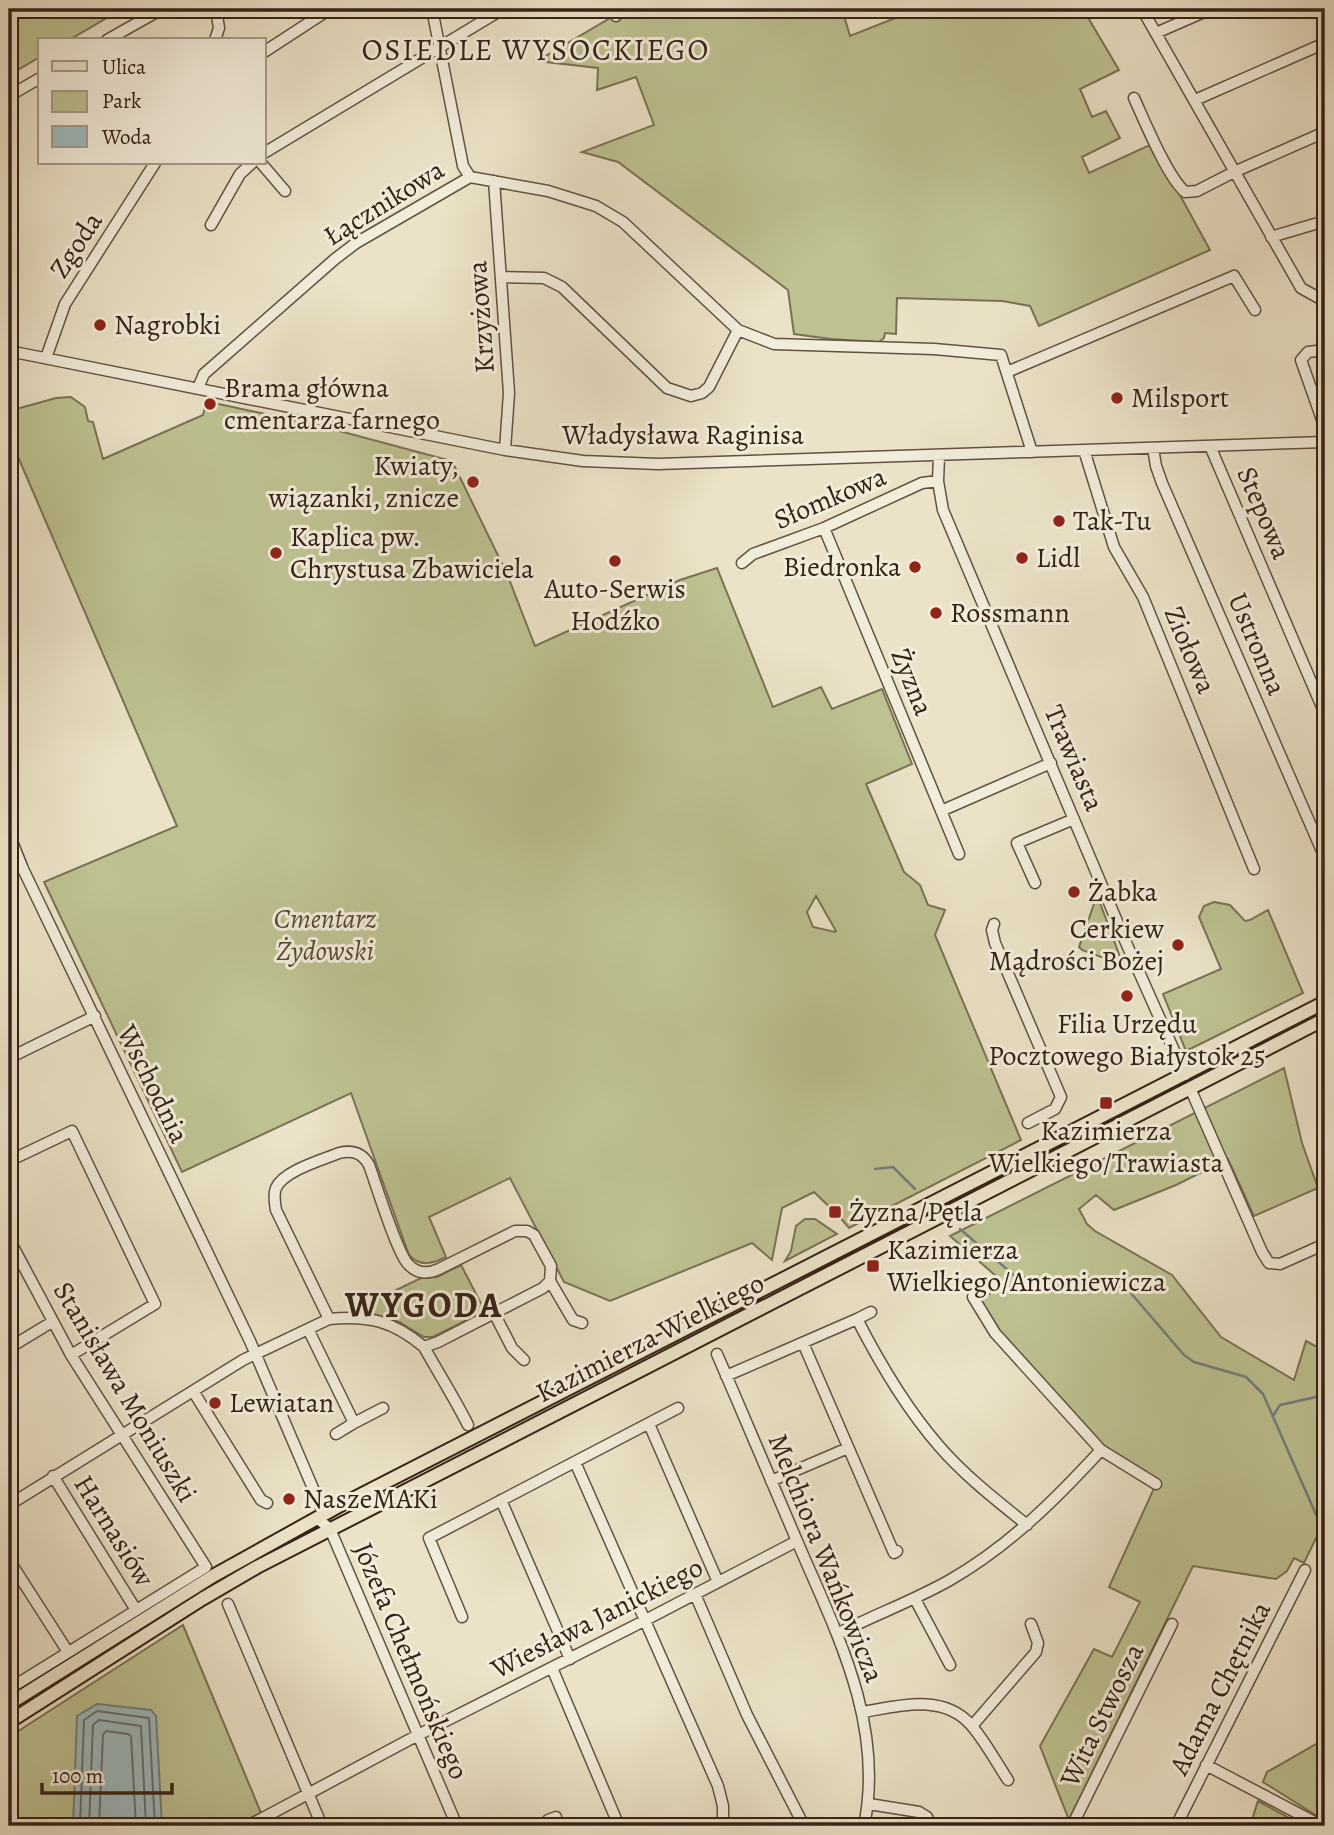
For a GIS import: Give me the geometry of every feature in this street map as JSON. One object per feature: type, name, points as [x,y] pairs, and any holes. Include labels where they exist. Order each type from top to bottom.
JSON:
[{"type":"main road","name":"Kazimierza Wielkiego","points":[[9,1704],[213,1576],[320,1516],[1325,1002]]},
{"type":"main road","name":"Kazimierza Wielkiego","points":[[9,1721],[257,1567],[1325,1019]]},
{"type":"main road","points":[[1087,1125],[1085,1134],[1088,1138],[1093,1138]]},
{"type":"main road","points":[[848,1247],[851,1262]]},
{"type":"main road","points":[[420,1465],[427,1479]]},
{"type":"street","points":[[111,38],[162,9]]},
{"type":"street","points":[[216,9],[219,28],[216,38]]},
{"type":"street","points":[[266,51],[330,9]]},
{"type":"street","name":"Łącznikowa","points":[[198,388],[204,374],[335,259],[356,243],[470,177],[463,166],[432,9]]},
{"type":"street","points":[[266,152],[503,9]]},
{"type":"street","points":[[1142,9],[1301,288],[1325,299]]},
{"type":"street","points":[[1156,33],[1211,9]]},
{"type":"street","points":[[1195,100],[1325,43]]},
{"type":"street","points":[[9,96],[38,79]]},
{"type":"street","points":[[1133,98],[1178,186],[1185,192],[1197,191],[1325,132]]},
{"type":"street","name":"Zgoda","points":[[46,358],[63,309],[154,164]]},
{"type":"street","points":[[211,225],[240,174],[251,164]]},
{"type":"street","points":[[262,164],[285,191]]},
{"type":"street","points":[[470,177],[596,205],[624,222],[738,330],[774,344],[934,349],[1001,355],[1032,452]]},
{"type":"street","name":"Krzyżowa","points":[[494,181],[509,393],[505,450]]},
{"type":"street","points":[[1271,237],[1325,221]]},
{"type":"street","points":[[1007,372],[1234,275],[1255,310]]},
{"type":"street","points":[[501,277],[544,278],[562,288],[667,388],[691,396],[702,393],[709,387],[738,330]]},
{"type":"street","points":[[1325,350],[1308,352],[1301,360],[1325,428]]},
{"type":"street","name":"Władysława Raginisa","points":[[9,351],[505,450],[573,460],[658,464],[1325,442]]},
{"type":"street","name":"Stepowa","points":[[1210,446],[1325,714]]},
{"type":"street","name":"Ustronna","points":[[1153,448],[1162,482],[1325,858]]},
{"type":"street","name":"Ziołowa","points":[[1084,450],[1114,547],[1143,597],[1254,869]]},
{"type":"street","name":"Trawiasta","points":[[939,456],[938,481],[943,510],[1185,1075]]},
{"type":"street","name":"Słomkowa","points":[[742,563],[753,554],[824,528],[915,486],[938,481]]},
{"type":"street","name":"Żyzna","points":[[824,528],[959,853]]},
{"type":"street","points":[[941,811],[1051,763]]},
{"type":"street","points":[[1035,883],[1017,843],[1074,819]]},
{"type":"street","name":"Wschodnia","points":[[9,834],[23,869],[255,1354]]},
{"type":"street","points":[[994,924],[992,930],[995,943],[1061,1097],[1055,1109],[1028,1123]]},
{"type":"street","points":[[10,1053],[95,1016]]},
{"type":"street","points":[[1190,1088],[1269,1263],[1280,1264],[1325,1244]]},
{"type":"street","points":[[9,1161],[72,1131],[155,1304],[71,1355]]},
{"type":"street","points":[[329,1319],[276,1210],[274,1194],[280,1181],[289,1174],[346,1151],[362,1155],[369,1165],[404,1259],[413,1269],[433,1272],[515,1231],[527,1231],[534,1235],[548,1257],[552,1273],[550,1281],[543,1288],[424,1347]]},
{"type":"street","name":"Stanisława Moniuszki","points":[[9,1238],[71,1355],[206,1567],[136,1610]]},
{"type":"street","points":[[550,1281],[573,1320],[582,1323]]},
{"type":"street","points":[[973,1297],[995,1333],[1101,1450],[1156,1484]]},
{"type":"street","points":[[726,1376],[872,1312]]},
{"type":"street","points":[[494,1313],[512,1348],[524,1360]]},
{"type":"street","points":[[9,1504],[255,1354],[329,1319],[359,1317],[377,1320],[394,1326],[424,1347],[468,1425]]},
{"type":"street","points":[[857,1319],[891,1381],[939,1446],[981,1489],[1027,1525]]},
{"type":"street","points":[[9,1348],[52,1322]]},
{"type":"street","points":[[308,1329],[354,1423]]},
{"type":"street","points":[[803,1343],[894,1553],[897,1551]]},
{"type":"street","name":"Józefa Chełmońskiego","points":[[255,1354],[320,1516],[330,1529],[457,1826]]},
{"type":"street","name":"Melchiora Wańkowicza","points":[[717,1354],[856,1683],[863,1712],[868,1758],[869,1804],[864,1826]]},
{"type":"street","points":[[193,1391],[261,1500],[267,1503]]},
{"type":"street","points":[[336,1434],[383,1408]]},
{"type":"street","points":[[462,1617],[429,1538],[678,1408]]},
{"type":"street","points":[[649,1424],[718,1582]]},
{"type":"street","points":[[771,1481],[848,1448]]},
{"type":"street","points":[[837,1634],[915,1599],[970,1568],[1027,1525],[1101,1450]]},
{"type":"street","points":[[575,1462],[718,1786],[723,1806],[723,1826]]},
{"type":"street","name":"Harnasiów","points":[[53,1476],[136,1610]]},
{"type":"street","points":[[501,1500],[570,1659]]},
{"type":"street","name":"Wiesława Janickiego","points":[[248,1826],[418,1735],[797,1541]]},
{"type":"street","points":[[9,1560],[68,1652]]},
{"type":"street","name":"Adama Chętnika","points":[[1176,1826],[1305,1570]]},
{"type":"street","points":[[695,1594],[747,1714],[804,1826]]},
{"type":"street","points":[[915,1599],[950,1665]]},
{"type":"street","points":[[228,1604],[322,1826]]},
{"type":"street","points":[[9,1689],[136,1610]]},
{"type":"street","name":"Wita Stwosza","points":[[1072,1826],[1172,1624]]},
{"type":"street","points":[[972,1726],[1036,1652],[1037,1635],[1031,1625]]},
{"type":"street","points":[[552,1668],[618,1823],[602,1826]]},
{"type":"street","points":[[863,1712],[912,1703],[929,1704],[954,1713],[972,1726],[1008,1780]]},
{"type":"street","points":[[1206,1765],[1322,1826]]},
{"type":"street","points":[[869,1804],[919,1812],[931,1826]]},
{"type":"green space","points":[[9,9],[122,9],[72,38],[38,38],[38,58],[9,75]]},
{"type":"green space","points":[[646,9],[842,9],[850,36],[918,9],[1083,9],[1119,70],[1080,89],[1092,117],[1106,111],[1120,138],[1082,157],[1089,173],[1152,144],[1210,250],[1039,326],[1030,306],[1002,301],[897,298],[896,334],[885,333],[879,342],[794,334],[788,290],[618,162],[582,152],[654,125],[636,77],[597,90],[598,68],[537,61],[612,17]]},
{"type":"green space","name":"Cmentarz Żydowski","points":[[71,397],[85,407],[88,421],[93,422],[103,459],[203,415],[205,407],[214,403],[317,425],[452,461],[507,574],[535,646],[680,580],[717,568],[773,707],[821,687],[832,709],[882,689],[912,764],[866,784],[904,872],[920,885],[928,905],[945,910],[935,935],[1021,1140],[849,1228],[814,1192],[782,1208],[772,1260],[752,1243],[610,1301],[564,1282],[510,1178],[429,1217],[446,1257],[426,1263],[413,1259],[409,1255],[351,1093],[182,1172],[44,882],[177,826],[9,436],[9,411],[56,398]],"holes":[[[816,896],[836,931],[813,927],[807,912]]]},
{"type":"green space","points":[[1095,901],[1100,903],[1123,965],[1079,947]]},
{"type":"green space","points":[[1214,902],[1230,905],[1245,921],[1268,910],[1303,993],[1186,1051],[1163,994],[1221,969],[1199,917],[1204,906]]},
{"type":"green space","points":[[1284,1068],[1302,1143],[1318,1188],[1254,1216],[1228,1159],[1176,1185],[1114,1210],[1096,1195],[1079,1209],[1087,1224],[1095,1231],[1172,1275],[1221,1337],[1294,1380],[1306,1341],[1325,1351],[1325,1547],[1319,1532],[1304,1563],[1294,1558],[1287,1571],[1276,1579],[1193,1566],[1069,1820],[1040,1746],[1094,1649],[1112,1657],[1140,1602],[1109,1587],[1156,1484],[1101,1450],[995,1333],[977,1303],[1004,1283],[950,1236]]},
{"type":"green space","points":[[805,1219],[815,1219],[837,1234],[785,1261],[791,1251],[796,1226]]},
{"type":"green space","points":[[461,1265],[485,1311],[433,1337],[424,1337],[399,1322],[367,1312],[365,1305],[421,1278],[437,1277]]},
{"type":"green space","points":[[183,1625],[261,1813],[233,1826],[9,1826],[9,1737]]},
{"type":"green space","points":[[1325,1739],[1325,1821],[1263,1782],[1267,1772]]},
{"type":"green space","points":[[1258,1801],[1304,1826],[1250,1826]]},
{"type":"water","points":[[97,1704],[151,1710],[156,1716],[162,1826],[73,1826],[77,1716]]},
{"type":"waterway","points":[[875,1169],[893,1167],[915,1189]]},
{"type":"waterway","points":[[960,1229],[1016,1277],[1107,1278],[1124,1285],[1184,1355],[1194,1362],[1246,1377],[1263,1394],[1325,1535]]},
{"type":"waterway","points":[[1273,1416],[1280,1405],[1325,1395]]},
{"type":"place","name":"Nagrobki","points":[[100,325]]},
{"type":"place","name":"Milsport","points":[[1117,398]]},
{"type":"place","name":"Brama główna cmentarza farnego","points":[[210,404]]},
{"type":"place","name":"Kwiaty, wiązanki, znicze","points":[[473,482]]},
{"type":"place","name":"Tak-Tu","points":[[1059,521]]},
{"type":"place","name":"Kaplica pw. Chrystusa Zbawiciela","points":[[276,553]]},
{"type":"place","name":"Lidl","points":[[1022,558]]},
{"type":"place","name":"Auto-Serwis Hodźko","points":[[615,561]]},
{"type":"place","name":"Biedronka","points":[[915,567]]},
{"type":"place","name":"Rossmann","points":[[936,613]]},
{"type":"place","name":"Żabka","points":[[1074,892]]},
{"type":"place","name":"Cerkiew Mądrości Bożej","points":[[1178,945]]},
{"type":"place","name":"Filia Urzędu Pocztowego Białystok 25","points":[[1127,996]]},
{"type":"place","name":"Kazimierza Wielkiego/Trawiasta","points":[[1106,1103]]},
{"type":"place","name":"Żyzna/Pętla","points":[[835,1212]]},
{"type":"place","name":"Kazimierza Wielkiego/Antoniewicza","points":[[873,1266]]},
{"type":"place","name":"Lewiatan","points":[[215,1403]]},
{"type":"place","name":"NaszeMAKi","points":[[289,1499]]},
{"type":"district","name":"OSIEDLE WYSOCKIEGO","points":[[536,50]]},
{"type":"district","name":"WYGODA","points":[[424,1305]]}]
